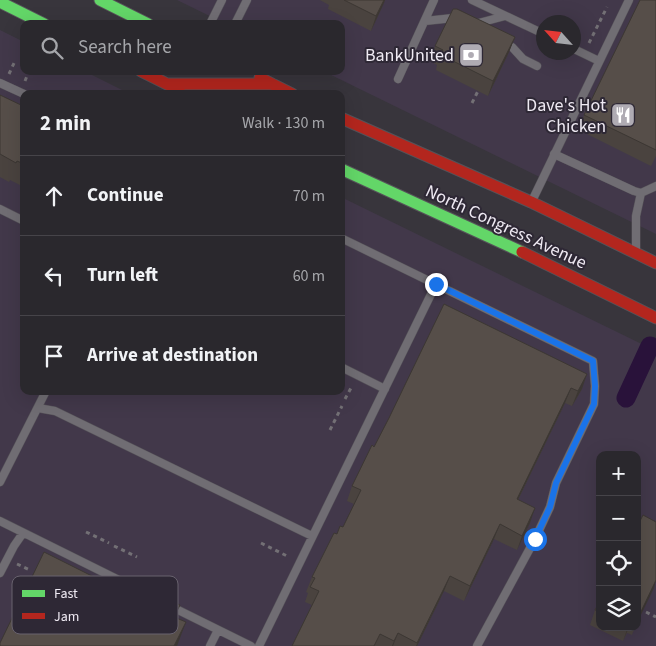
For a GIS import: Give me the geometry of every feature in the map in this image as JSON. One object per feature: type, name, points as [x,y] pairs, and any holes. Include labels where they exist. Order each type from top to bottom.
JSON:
[{"type":"main road","points":[[100,0],[140,20]]},
{"type":"main road","points":[[0,2],[36,20]]},
{"type":"main road","points":[[146,75],[165,89],[272,84]]},
{"type":"main road","points":[[253,75],[284,90]]},
{"type":"main road","name":"North Congress Avenue","points":[[345,120],[531,202],[656,263]]},
{"type":"main road","name":"North Congress Avenue","points":[[345,171],[532,257],[656,318]]},
{"type":"lane","points":[[212,20],[222,0]]},
{"type":"lane","points":[[237,20],[247,0]]},
{"type":"lane","points":[[398,79],[434,0]]},
{"type":"lane","points":[[472,0],[536,30]]},
{"type":"lane","points":[[531,202],[629,0]]},
{"type":"lane","points":[[469,26],[505,16]]},
{"type":"lane","points":[[425,21],[453,18],[477,30]]},
{"type":"lane","points":[[512,47],[524,59],[537,66]]},
{"type":"lane","points":[[581,52],[599,61]]},
{"type":"lane","points":[[0,83],[20,92]]},
{"type":"lane","points":[[554,154],[641,193],[656,186]]},
{"type":"lane","points":[[636,253],[636,216],[641,193]]},
{"type":"lane","points":[[0,209],[20,219]]},
{"type":"lane","points":[[345,240],[593,361],[594,404],[556,483],[550,507],[535,539],[477,646]]},
{"type":"lane","points":[[259,646],[436,284]]},
{"type":"lane","points":[[345,369],[385,389]]},
{"type":"lane","points":[[0,482],[44,395]]},
{"type":"lane","points":[[38,408],[55,411],[312,536]]},
{"type":"lane","points":[[0,521],[110,576]]},
{"type":"lane","points":[[0,573],[23,533]]},
{"type":"lane","points":[[178,610],[251,646]]},
{"type":"lane","points":[[210,646],[218,630]]},
{"type":"path","points":[[589,44],[607,7]]},
{"type":"path","points":[[8,74],[15,61]]},
{"type":"path","points":[[24,82],[27,75]]},
{"type":"path","points":[[472,103],[478,91]]},
{"type":"path","points":[[345,399],[352,385]]},
{"type":"path","points":[[330,430],[342,406]]},
{"type":"path","points":[[86,532],[109,543]]},
{"type":"path","points":[[261,543],[289,556]]},
{"type":"path","points":[[114,546],[137,556]]},
{"type":"path","points":[[17,564],[30,570]]},
{"type":"path","points":[[646,612],[656,617]]},
{"type":"shaded area","points":[[177,0],[656,0],[656,234],[331,75],[345,75],[345,20],[218,20]]},
{"type":"shaded area","points":[[0,30],[20,40],[20,75],[92,75],[122,90],[20,90],[20,395],[345,395],[345,199],[656,351],[656,646],[0,646]]},
{"type":"building","points":[[344,0],[384,0],[376,16]]},
{"type":"building","points":[[640,0],[656,0],[656,150],[584,115]]},
{"type":"building","name":"BankUnited","points":[[453,9],[457,9],[515,37],[493,81],[441,55],[443,50],[435,46]]},
{"type":"building","points":[[0,95],[20,105],[20,162],[17,161],[16,163],[0,154]]},
{"type":"building","points":[[444,304],[587,374],[578,391],[571,388],[517,499],[535,508],[522,536],[500,524],[470,586],[450,576],[417,643],[398,633],[394,641],[380,634],[374,646],[292,646],[319,591],[310,587],[315,578],[312,577],[334,533],[337,534],[340,526],[343,527],[361,490],[352,486],[372,445],[374,447],[389,418]]},
{"type":"building","points":[[643,515],[656,522],[656,580],[641,612],[641,541],[641,519]]},
{"type":"building","points":[[44,552],[92,576],[32,576]]},
{"type":"building","points":[[12,618],[12,634],[178,634],[178,619],[186,622],[174,646],[0,646]]},
{"type":"waterway","points":[[626,398],[650,346]]},
{"type":"traffic: fast","points":[[100,0],[140,20]]},
{"type":"traffic: fast","points":[[0,2],[36,20]]},
{"type":"traffic: fast","points":[[345,171],[522,252]]},
{"type":"traffic: jam","points":[[149,75],[179,90]]},
{"type":"traffic: jam","points":[[260,78],[284,90]]},
{"type":"traffic: jam","points":[[167,84],[272,84]]},
{"type":"traffic: jam","points":[[345,120],[531,202],[656,263]]},
{"type":"traffic: jam","points":[[522,252],[656,318]]},
{"type":"place","name":"BankUnited","points":[[471,55]]},
{"type":"place","name":"Dave's Hot Chicken","points":[[623,115]]},
{"type":"route","points":[[436,284],[593,361],[594,404],[556,483],[550,507],[535,539]]}]
